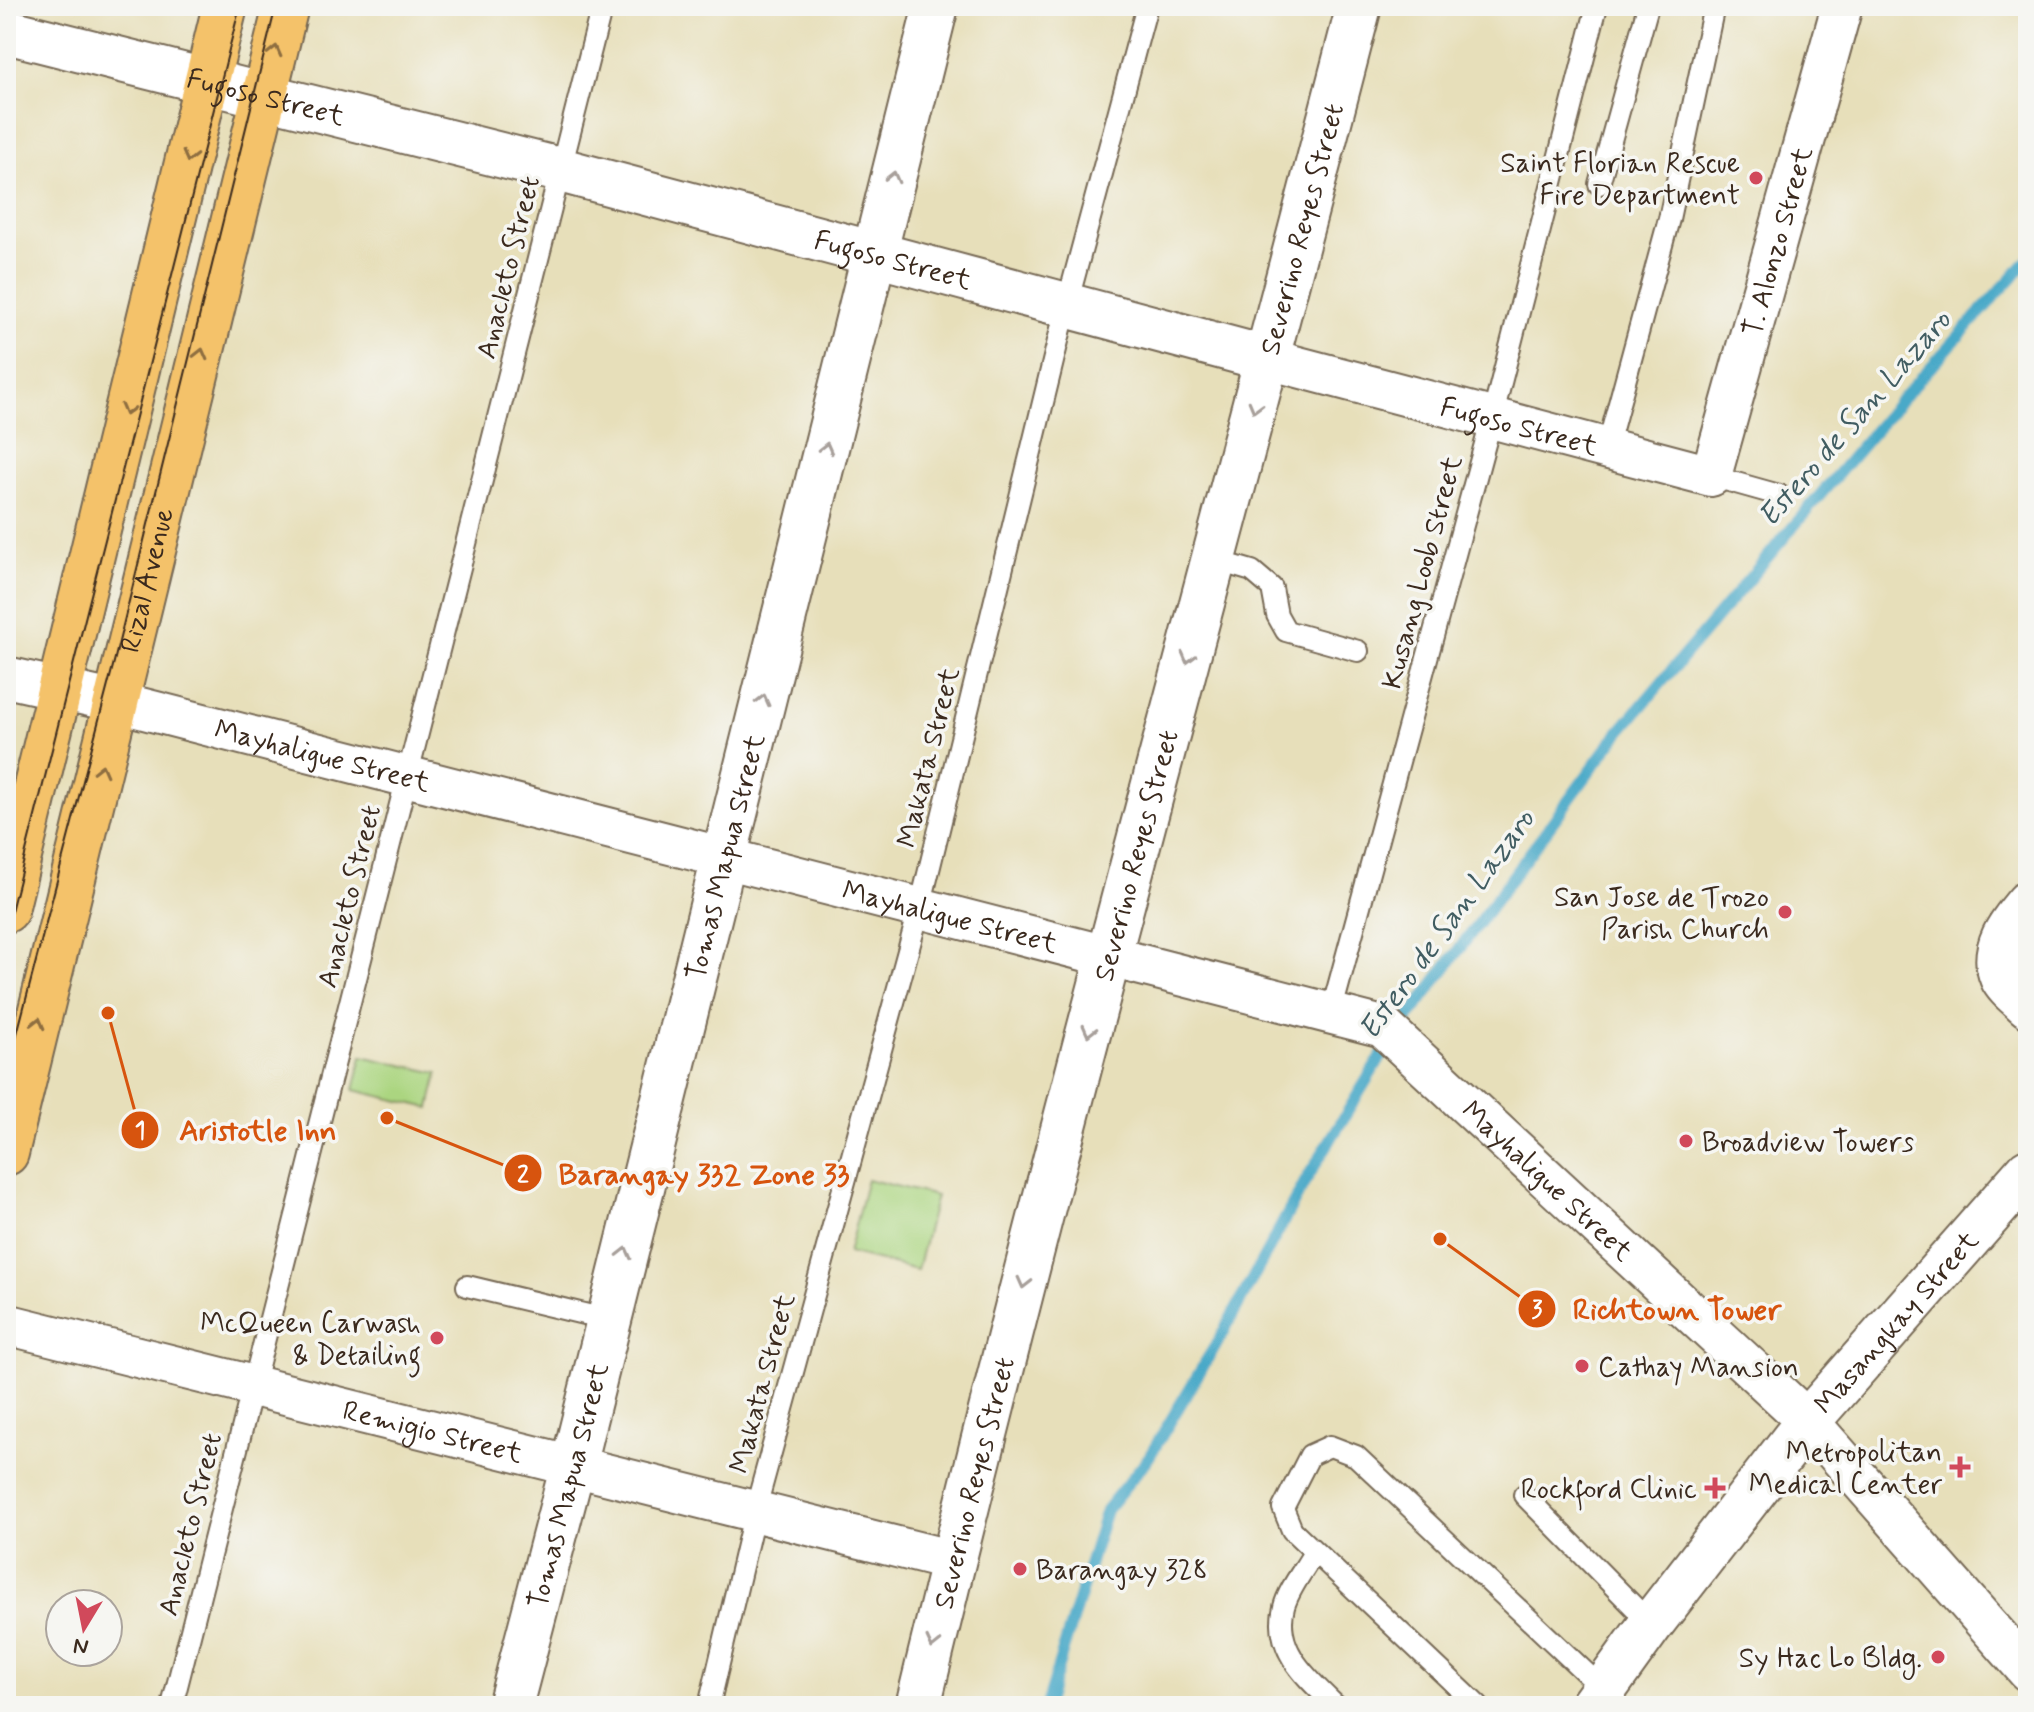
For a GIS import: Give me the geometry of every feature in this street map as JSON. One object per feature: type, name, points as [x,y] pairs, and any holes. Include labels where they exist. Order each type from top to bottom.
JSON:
[{"type":"main road","name":"Rizal Avenue","points":[[6,910],[225,6]]},
{"type":"main road","name":"Rizal Avenue","points":[[6,1153],[286,6]]},
{"type":"street","name":"Tomas Mapua Street","points":[[510,1706],[573,1465],[936,6]]},
{"type":"street","name":"Severino Reyes Street","points":[[918,1706],[1108,955],[1359,6]]},
{"type":"street","name":"T. Alonzo Street","points":[[1711,476],[1842,6]]},
{"type":"street","name":"Fugoso Street","points":[[6,31],[560,170],[1711,476]]},
{"type":"street","name":"Mayhaligue Street","points":[[6,677],[117,702],[1383,1027],[1808,1421],[2028,1671]]},
{"type":"street","points":[[2028,903],[2012,923],[1996,954],[2002,979],[2028,1005]]},
{"type":"street","name":"Masangkay Street","points":[[1598,1698],[1651,1624],[1808,1421],[2028,1171]]},
{"type":"street","name":"Remigio Street","points":[[6,1324],[953,1561]]},
{"type":"lane","name":"Anacleto Street","points":[[172,1706],[602,6]]},
{"type":"lane","name":"Makata Street","points":[[709,1706],[755,1511],[920,907],[1067,304],[1147,6]]},
{"type":"lane","name":"Kusang Loob Street","points":[[1331,1013],[1492,418],[1597,6]]},
{"type":"lane","points":[[1599,184],[1648,6]]},
{"type":"lane","points":[[1607,448],[1669,219],[1714,6]]},
{"type":"lane","name":"Fugoso Street","points":[[1711,476],[1779,495]]},
{"type":"lane","points":[[1214,560],[1252,571],[1272,588],[1277,615],[1286,631],[1358,651]]},
{"type":"lane","points":[[467,1286],[609,1320]]},
{"type":"lane","points":[[1478,1706],[1292,1530],[1283,1508],[1310,1455],[1330,1446],[1356,1456],[1598,1698]]},
{"type":"lane","points":[[1524,1495],[1651,1624]]},
{"type":"lane","points":[[1314,1552],[1285,1604],[1282,1624],[1289,1653],[1298,1669],[1336,1706]]},
{"type":"green space","points":[[362,1056],[438,1073],[430,1108],[354,1090]]},
{"type":"green space","points":[[867,1179],[936,1196],[917,1270],[848,1253]]},
{"type":"waterway","name":"Estero de San Lazaro","points":[[1046,1706],[1106,1510],[1149,1457],[1224,1331],[1306,1180],[1385,1050],[1616,736],[1898,403],[2028,260]]},
{"type":"tram line","points":[[6,931],[240,6]]},
{"type":"tram line","points":[[6,1076],[113,666],[276,6]]},
{"type":"place","name":"Saint Florian Rescue Fire Department","points":[[1756,178]]},
{"type":"place","name":"San Jose de Trozo Parish Church","points":[[1785,912]]},
{"type":"place","name":"Aristotle Inn","points":[[108,1013]]},
{"type":"place","name":"Barangay 332 Zone 33","points":[[387,1118]]},
{"type":"place","name":"Broadview Towers","points":[[1686,1141]]},
{"type":"place","name":"Richtown Tower","points":[[1440,1239]]},
{"type":"place","name":"McQueen Carwash & Detailing","points":[[437,1338]]},
{"type":"place","name":"Cathay Mansion","points":[[1582,1366]]},
{"type":"place","name":"Metropolitan Medical Center","points":[[1960,1467]]},
{"type":"place","name":"Rockford Clinic","points":[[1715,1488]]},
{"type":"place","name":"Barangay 328","points":[[1020,1569]]},
{"type":"place","name":"Sy Hac Lo Bldg.","points":[[1938,1657]]}]
